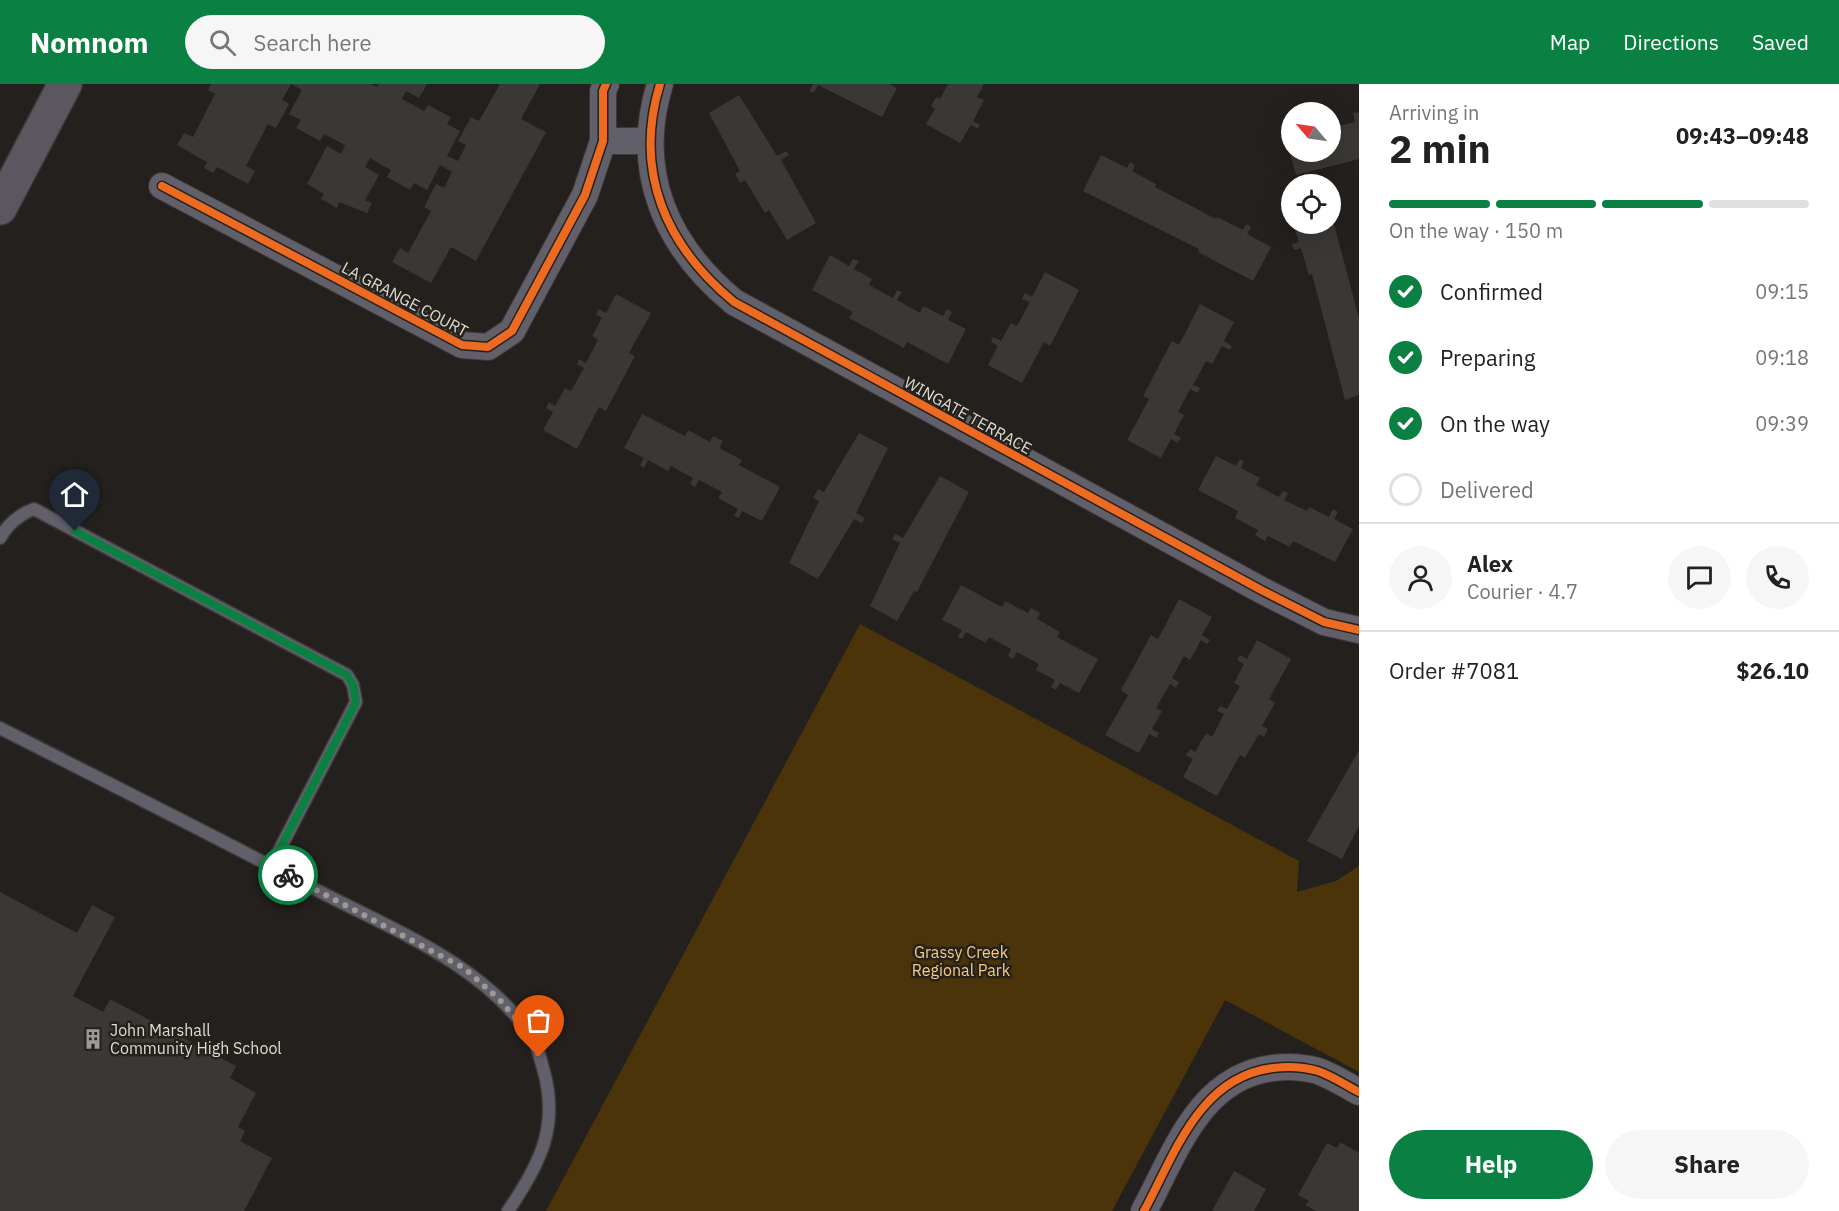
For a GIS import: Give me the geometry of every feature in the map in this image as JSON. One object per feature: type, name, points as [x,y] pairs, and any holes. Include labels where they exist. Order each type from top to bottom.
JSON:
[{"type":"main road","points":[[4,189],[65,84]]},
{"type":"street","name":"WINGATE TERRACE","points":[[660,84],[654,105],[650,141],[658,199],[678,243],[699,271],[734,302],[1263,591],[1324,622],[1359,630]]},
{"type":"street","name":"LA GRANGE COURT","points":[[162,186],[462,345],[477,348],[497,344],[512,331],[585,195],[603,141],[600,86]]},
{"type":"street","points":[[603,141],[650,141]]},
{"type":"street","points":[[1144,1211],[1199,1110],[1223,1086],[1242,1075],[1276,1067],[1308,1069],[1331,1077],[1359,1092]]},
{"type":"lane","points":[[0,538],[6,528],[21,513],[33,509],[347,675],[353,685],[356,702],[271,866]]},
{"type":"lane","points":[[0,728],[271,866],[464,968],[500,1000],[534,1040],[550,1092],[547,1133],[535,1172],[508,1211]]},
{"type":"green space","name":"Grassy Creek Regional Park","points":[[860,624],[1299,861],[1297,892],[1336,881],[1359,866],[1359,1072],[1225,1000],[1112,1211],[546,1211]]},
{"type":"building","points":[[211,84],[291,84],[282,100],[289,104],[276,128],[268,124],[246,166],[255,171],[248,184],[217,167],[213,173],[204,168],[207,162],[177,145],[184,133],[193,137],[215,94],[208,90]]},
{"type":"building","points":[[291,84],[371,84],[377,87],[379,84],[427,84],[419,98],[406,91],[402,99],[424,111],[428,105],[451,117],[447,124],[460,131],[447,156],[458,161],[466,145],[458,141],[471,117],[479,121],[500,84],[540,84],[521,119],[546,132],[476,261],[451,247],[431,283],[392,262],[400,248],[408,253],[431,211],[424,207],[436,184],[444,188],[452,172],[440,165],[427,190],[414,183],[410,190],[387,177],[391,170],[370,158],[365,167],[379,175],[365,200],[372,203],[367,213],[339,202],[337,208],[321,199],[324,194],[307,184],[327,146],[341,154],[345,145],[324,134],[320,141],[296,128],[301,120],[289,114],[302,90]]},
{"type":"building","points":[[813,84],[890,84],[897,88],[882,117],[818,85],[814,93],[809,91]]},
{"type":"building","points":[[948,84],[984,84],[977,97],[984,100],[973,121],[980,125],[978,129],[971,125],[960,143],[926,124],[935,109],[931,106],[936,97],[940,99]]},
{"type":"building","points":[[739,95],[777,156],[786,151],[789,155],[781,160],[816,223],[787,240],[769,210],[765,213],[745,180],[740,183],[735,174],[740,171],[709,113]]},
{"type":"building","points":[[1359,112],[1359,159],[1296,174],[1292,162],[1341,162],[1341,125],[1355,122],[1353,113]]},
{"type":"building","points":[[1101,155],[1127,168],[1130,162],[1135,165],[1132,171],[1156,184],[1155,187],[1216,219],[1217,217],[1243,230],[1246,224],[1251,227],[1247,234],[1271,247],[1253,281],[1198,252],[1199,249],[1083,191]]},
{"type":"building","points":[[1296,234],[1337,234],[1359,319],[1359,395],[1345,400],[1312,274],[1309,275],[1301,248],[1294,250],[1292,244],[1299,242]]},
{"type":"building","points":[[830,255],[849,266],[853,259],[859,261],[854,269],[872,279],[869,285],[893,298],[897,290],[902,292],[897,300],[920,313],[923,306],[943,316],[947,309],[952,312],[948,320],[966,329],[948,364],[907,342],[904,348],[849,318],[853,312],[812,290]]},
{"type":"building","points":[[1045,272],[1079,290],[1050,346],[1044,342],[1022,383],[988,365],[998,346],[991,342],[993,337],[1001,341],[1011,323],[1017,326],[1030,302],[1022,299],[1025,293],[1032,297]]},
{"type":"building","points":[[616,294],[651,313],[629,353],[635,356],[606,411],[599,407],[577,449],[543,430],[553,412],[546,408],[549,402],[555,406],[565,388],[571,391],[584,368],[577,364],[579,359],[586,363],[598,340],[592,336],[602,318],[596,314],[599,309],[606,313]]},
{"type":"building","points":[[1200,304],[1234,322],[1224,341],[1232,346],[1230,350],[1222,346],[1212,364],[1206,361],[1193,385],[1200,388],[1198,393],[1190,389],[1178,412],[1184,415],[1174,434],[1181,438],[1178,443],[1171,439],[1161,458],[1127,440],[1149,399],[1143,396],[1172,341],[1179,345]]},
{"type":"building","points":[[642,414],[685,436],[688,430],[710,442],[713,436],[723,441],[719,448],[742,460],[739,465],[780,487],[762,521],[742,511],[739,518],[734,516],[738,509],[718,498],[722,492],[699,480],[695,487],[690,484],[693,478],[671,466],[668,471],[648,460],[644,468],[640,465],[644,458],[624,448]]},
{"type":"building","points":[[859,433],[888,448],[856,513],[865,518],[862,523],[854,519],[818,579],[789,563],[819,501],[813,498],[818,489],[824,492]]},
{"type":"building","points":[[1216,456],[1236,466],[1240,459],[1244,461],[1241,468],[1260,478],[1256,485],[1279,497],[1283,491],[1288,493],[1284,500],[1307,511],[1309,507],[1329,517],[1333,509],[1338,512],[1334,519],[1353,529],[1335,562],[1293,541],[1290,547],[1268,536],[1265,541],[1255,535],[1258,530],[1235,518],[1238,511],[1198,490]]},
{"type":"building","points":[[940,476],[969,492],[917,592],[914,591],[897,621],[870,606],[900,543],[892,539],[895,534],[903,538]]},
{"type":"building","points":[[961,585],[1002,607],[1005,601],[1028,613],[1031,608],[1040,613],[1037,619],[1060,632],[1057,637],[1098,659],[1079,693],[1060,683],[1056,690],[1051,687],[1055,680],[1036,670],[1039,664],[1017,652],[1013,659],[1008,656],[1011,649],[989,637],[986,643],[966,632],[962,639],[958,637],[962,630],[942,620]]},
{"type":"building","points":[[1179,599],[1212,617],[1202,635],[1210,640],[1207,644],[1201,640],[1190,660],[1184,656],[1172,678],[1179,682],[1176,688],[1170,684],[1156,708],[1162,711],[1152,729],[1159,733],[1157,738],[1149,734],[1139,753],[1105,735],[1128,695],[1121,690],[1151,635],[1158,639]]},
{"type":"building","points":[[1257,640],[1291,659],[1269,699],[1275,703],[1262,726],[1268,729],[1264,737],[1259,734],[1245,758],[1240,755],[1217,796],[1183,777],[1193,759],[1186,755],[1190,749],[1195,752],[1206,733],[1212,737],[1224,714],[1217,711],[1220,706],[1227,709],[1240,686],[1234,683],[1244,664],[1237,660],[1240,655],[1247,659]]},
{"type":"building","points":[[1359,750],[1359,826],[1342,859],[1307,841]]},
{"type":"building","name":"John Marshall Community High School","points":[[0,892],[77,933],[92,905],[115,917],[73,996],[103,1012],[110,999],[236,1066],[230,1078],[256,1093],[238,1127],[245,1131],[240,1141],[272,1158],[244,1211],[0,1211]]},
{"type":"building","points":[[1340,1142],[1359,1153],[1359,1211],[1316,1211],[1305,1205],[1309,1201],[1298,1195],[1327,1143],[1337,1148]]},
{"type":"building","points":[[1234,1171],[1266,1189],[1254,1211],[1212,1211]]},
{"type":"cycle path","points":[[162,186],[462,345],[488,347],[512,331],[585,195],[603,141],[603,91],[606,84]]},
{"type":"cycle path","points":[[660,84],[653,116],[651,147],[654,177],[661,205],[690,257],[734,302],[1263,591],[1324,622],[1359,630]]},
{"type":"cycle path","points":[[1144,1211],[1192,1122],[1208,1102],[1226,1086],[1247,1074],[1273,1068],[1296,1067],[1323,1073],[1359,1092]]},
{"type":"way so far","points":[[288,875],[464,968],[500,1000],[534,1040],[539,1057]]},
{"type":"place","name":"John Marshall Community High School","points":[[93,1039]]},
{"type":"route","points":[[75,531],[347,675],[353,685],[356,702],[271,866],[288,875]]}]
